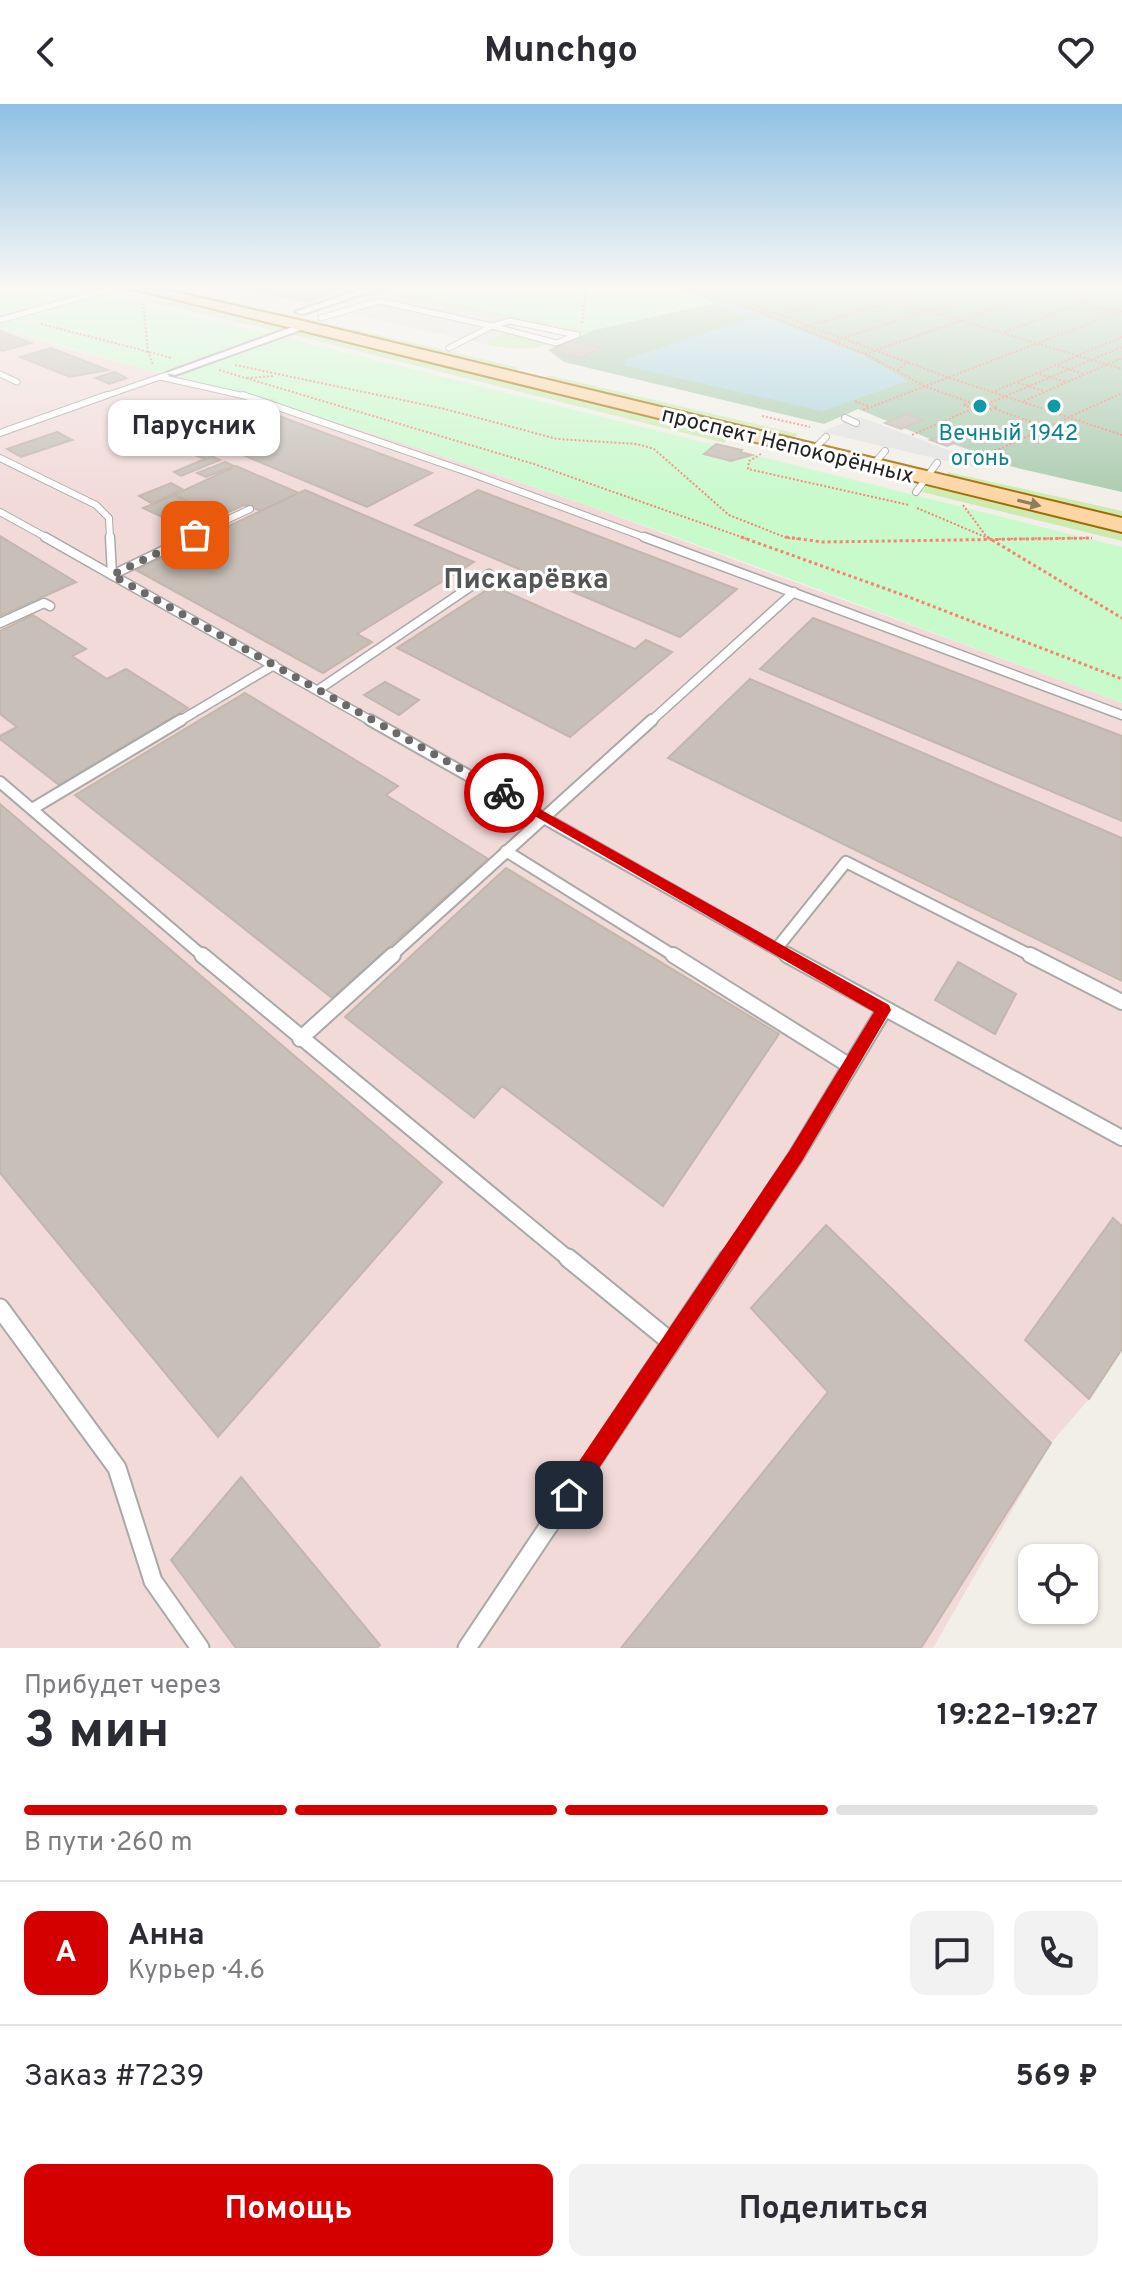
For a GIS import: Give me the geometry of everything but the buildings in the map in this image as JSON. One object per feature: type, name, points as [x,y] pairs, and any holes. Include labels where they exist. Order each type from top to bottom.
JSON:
[{"type":"main road","name":"проспект Непокорённых","points":[[445,358],[522,379],[816,438]]},
{"type":"main road","name":"проспект Непокорённых","points":[[492,358],[816,438],[879,458],[926,478],[1122,525]]},
{"type":"main road","points":[[522,379],[539,369]]},
{"type":"main road","name":"проспект Непокорённых","points":[[926,478],[1122,506]]},
{"type":"street","points":[[165,375],[210,359]]},
{"type":"lane","points":[[0,374],[17,382]]},
{"type":"lane","points":[[0,433],[165,375],[245,396],[470,473],[1122,715]]},
{"type":"lane","points":[[845,418],[856,423]]},
{"type":"lane","points":[[0,458],[96,505],[109,518],[112,575]]},
{"type":"lane","points":[[112,575],[250,509]]},
{"type":"lane","points":[[0,512],[884,1010],[1122,1137]]},
{"type":"lane","points":[[318,690],[489,574]]},
{"type":"lane","points":[[300,1039],[794,592]]},
{"type":"lane","points":[[0,623],[44,603],[50,606]]},
{"type":"lane","points":[[32,809],[274,665]]},
{"type":"lane","points":[[0,782],[300,1039],[671,1342]]},
{"type":"lane","points":[[506,851],[850,1066]]},
{"type":"lane","points":[[777,948],[846,862],[1122,1002]]},
{"type":"lane","points":[[467,1648],[796,1156],[884,1010]]},
{"type":"lane","points":[[0,1308],[117,1468],[153,1581],[200,1648]]},
{"type":"path","points":[[174,358],[549,469],[906,596],[1122,679]]},
{"type":"path","points":[[873,358],[924,386],[970,402]]},
{"type":"path","points":[[900,358],[947,377],[1122,435]]},
{"type":"path","points":[[860,412],[999,358]]},
{"type":"path","points":[[993,392],[1074,358]]},
{"type":"path","points":[[1086,358],[1122,369]]},
{"type":"path","points":[[987,404],[1097,358]]},
{"type":"path","points":[[1022,402],[1122,358]]},
{"type":"path","points":[[210,359],[334,388],[445,409],[557,439],[637,444],[654,449],[729,515],[787,538],[822,542],[1097,538]]},
{"type":"path","points":[[897,371],[908,361]]},
{"type":"path","points":[[1056,365],[1084,374]]},
{"type":"path","points":[[1037,373],[1066,382]]},
{"type":"path","points":[[1016,382],[1045,392]]},
{"type":"path","points":[[984,456],[1122,393]]},
{"type":"path","points":[[976,400],[997,407],[984,412],[963,405],[970,402],[976,400]]},
{"type":"path","points":[[855,401],[870,407]]},
{"type":"path","points":[[992,408],[1046,427]]},
{"type":"path","points":[[912,435],[974,409]]},
{"type":"path","points":[[762,416],[816,438]]},
{"type":"path","points":[[761,454],[749,461],[748,469],[903,503],[988,538],[1122,618]]},
{"type":"path","points":[[962,504],[988,538]]},
{"type":"shaded area","points":[[0,358],[104,358],[265,400],[589,506],[1122,703],[1122,1349],[1089,1399],[1051,1443],[933,1648],[0,1648]]},
{"type":"shaded area","points":[[858,417],[977,461],[973,467],[821,432]]},
{"type":"green space","points":[[106,358],[200,358],[158,373]]},
{"type":"green space","points":[[226,358],[367,358],[1122,547],[1122,703],[535,487],[297,410],[177,376]]},
{"type":"green space","points":[[386,358],[418,358],[733,435],[724,443]]},
{"type":"green space","points":[[454,358],[477,358],[519,370],[514,372]]},
{"type":"green space","points":[[559,358],[1122,358],[1122,492],[987,461],[992,458],[953,444],[947,446],[858,409],[824,424],[564,362]]},
{"type":"green space","points":[[546,376],[798,434],[792,440],[543,379]]},
{"type":"green space","points":[[948,472],[1122,511],[1122,520],[946,476]]},
{"type":"green space","points":[[928,483],[1122,531],[1122,541],[922,492]]},
{"type":"water","points":[[868,358],[908,381],[822,411],[626,366],[624,360]]},
{"type":"way so far","points":[[195,535],[112,575],[504,793]]},
{"type":"place","name":"Вечный огонь","points":[[980,406]]},
{"type":"place","name":"1942","points":[[1054,406]]},
{"type":"place","name":"Парусник","points":[[195,535]]},
{"type":"district","name":"Пискарёвка","points":[[526,578]]},
{"type":"route","points":[[504,793],[884,1010],[796,1156],[569,1495]]}]
